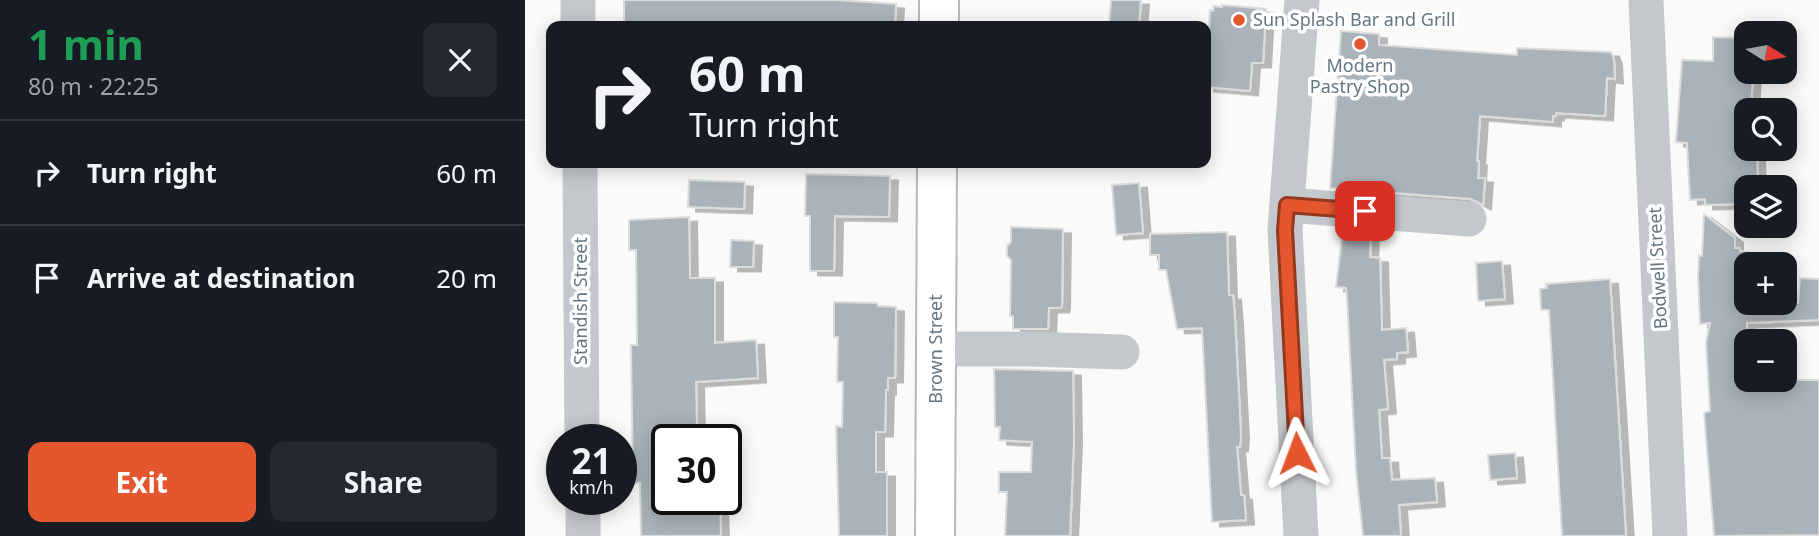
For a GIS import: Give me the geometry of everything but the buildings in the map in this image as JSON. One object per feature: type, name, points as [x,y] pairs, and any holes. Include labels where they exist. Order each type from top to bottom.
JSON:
[{"type":"main road","points":[[939,0],[939,21]]},
{"type":"main road","name":"Brown Street","points":[[935,536],[937,168]]},
{"type":"street","points":[[578,0],[579,21]]},
{"type":"street","points":[[1301,536],[1285,230],[1302,0]]},
{"type":"street","name":"Bodwell Street","points":[[1646,0],[1670,536]]},
{"type":"street","name":"Standish Street","points":[[580,168],[582,424]]},
{"type":"street","points":[[1287,205],[1469,219]]},
{"type":"street","points":[[936,349],[1122,352]]},
{"type":"street","points":[[583,515],[583,536]]},
{"type":"place","name":"Sun Splash Bar and Grill","points":[[1239,20]]},
{"type":"place","name":"Modern Pastry Shop","points":[[1360,44]]},
{"type":"route","points":[[1297,453],[1285,230],[1287,205],[1365,211]]}]
